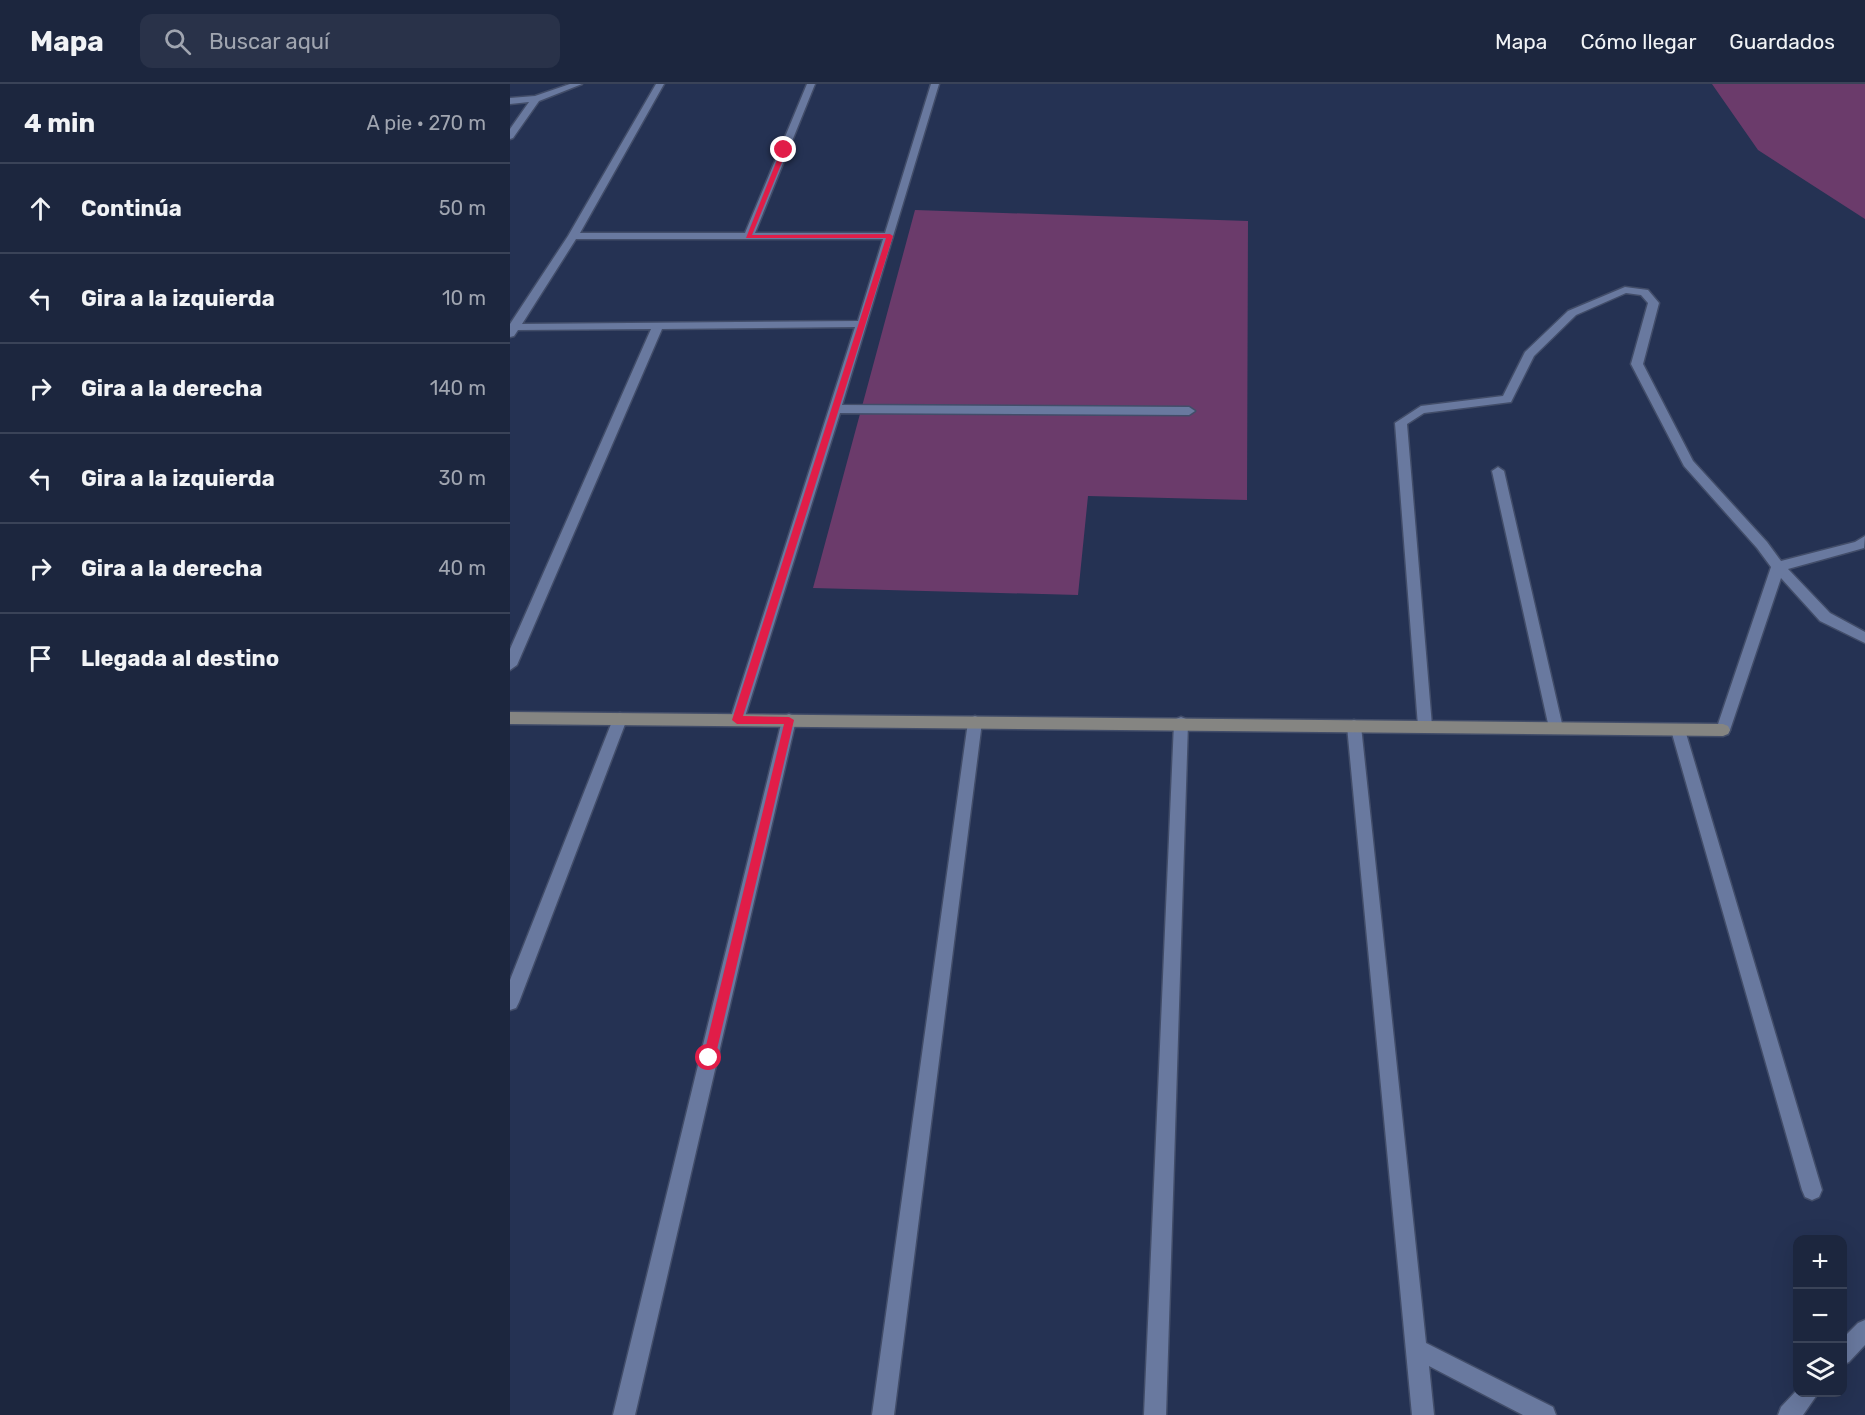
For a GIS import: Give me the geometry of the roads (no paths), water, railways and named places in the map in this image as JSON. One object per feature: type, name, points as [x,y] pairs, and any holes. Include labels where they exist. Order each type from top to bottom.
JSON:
[{"type":"street","points":[[510,101],[536,99],[578,84]]},
{"type":"street","points":[[511,329],[573,236],[660,84]]},
{"type":"street","points":[[748,237],[811,84]]},
{"type":"street","points":[[737,720],[890,236],[935,84]]},
{"type":"street","points":[[510,135],[536,99]]},
{"type":"street","points":[[573,236],[890,236]]},
{"type":"street","points":[[1425,726],[1401,423],[1421,410],[1507,399],[1529,354],[1572,313],[1625,290],[1644,292],[1654,303],[1637,364],[1688,463],[1762,545],[1778,567],[1825,617],[1865,638]]},
{"type":"street","points":[[511,329],[862,324]]},
{"type":"street","points":[[510,665],[658,326]]},
{"type":"street","points":[[835,409],[1189,411]]},
{"type":"street","points":[[1498,471],[1556,728]]},
{"type":"street","points":[[1778,567],[1859,545],[1865,541]]},
{"type":"street","points":[[510,718],[1723,730],[1778,567]]},
{"type":"street","points":[[510,1002],[620,719]]},
{"type":"street","points":[[624,1415],[789,720]]},
{"type":"street","points":[[883,1415],[975,722]]},
{"type":"street","points":[[1155,1415],[1181,723]]},
{"type":"street","points":[[1354,726],[1424,1415]]},
{"type":"street","points":[[1678,730],[1812,1190]]},
{"type":"street","points":[[1847,1350],[1865,1330]]},
{"type":"street","points":[[1416,1349],[1545,1415]]},
{"type":"street","points":[[1789,1415],[1805,1397]]}]
